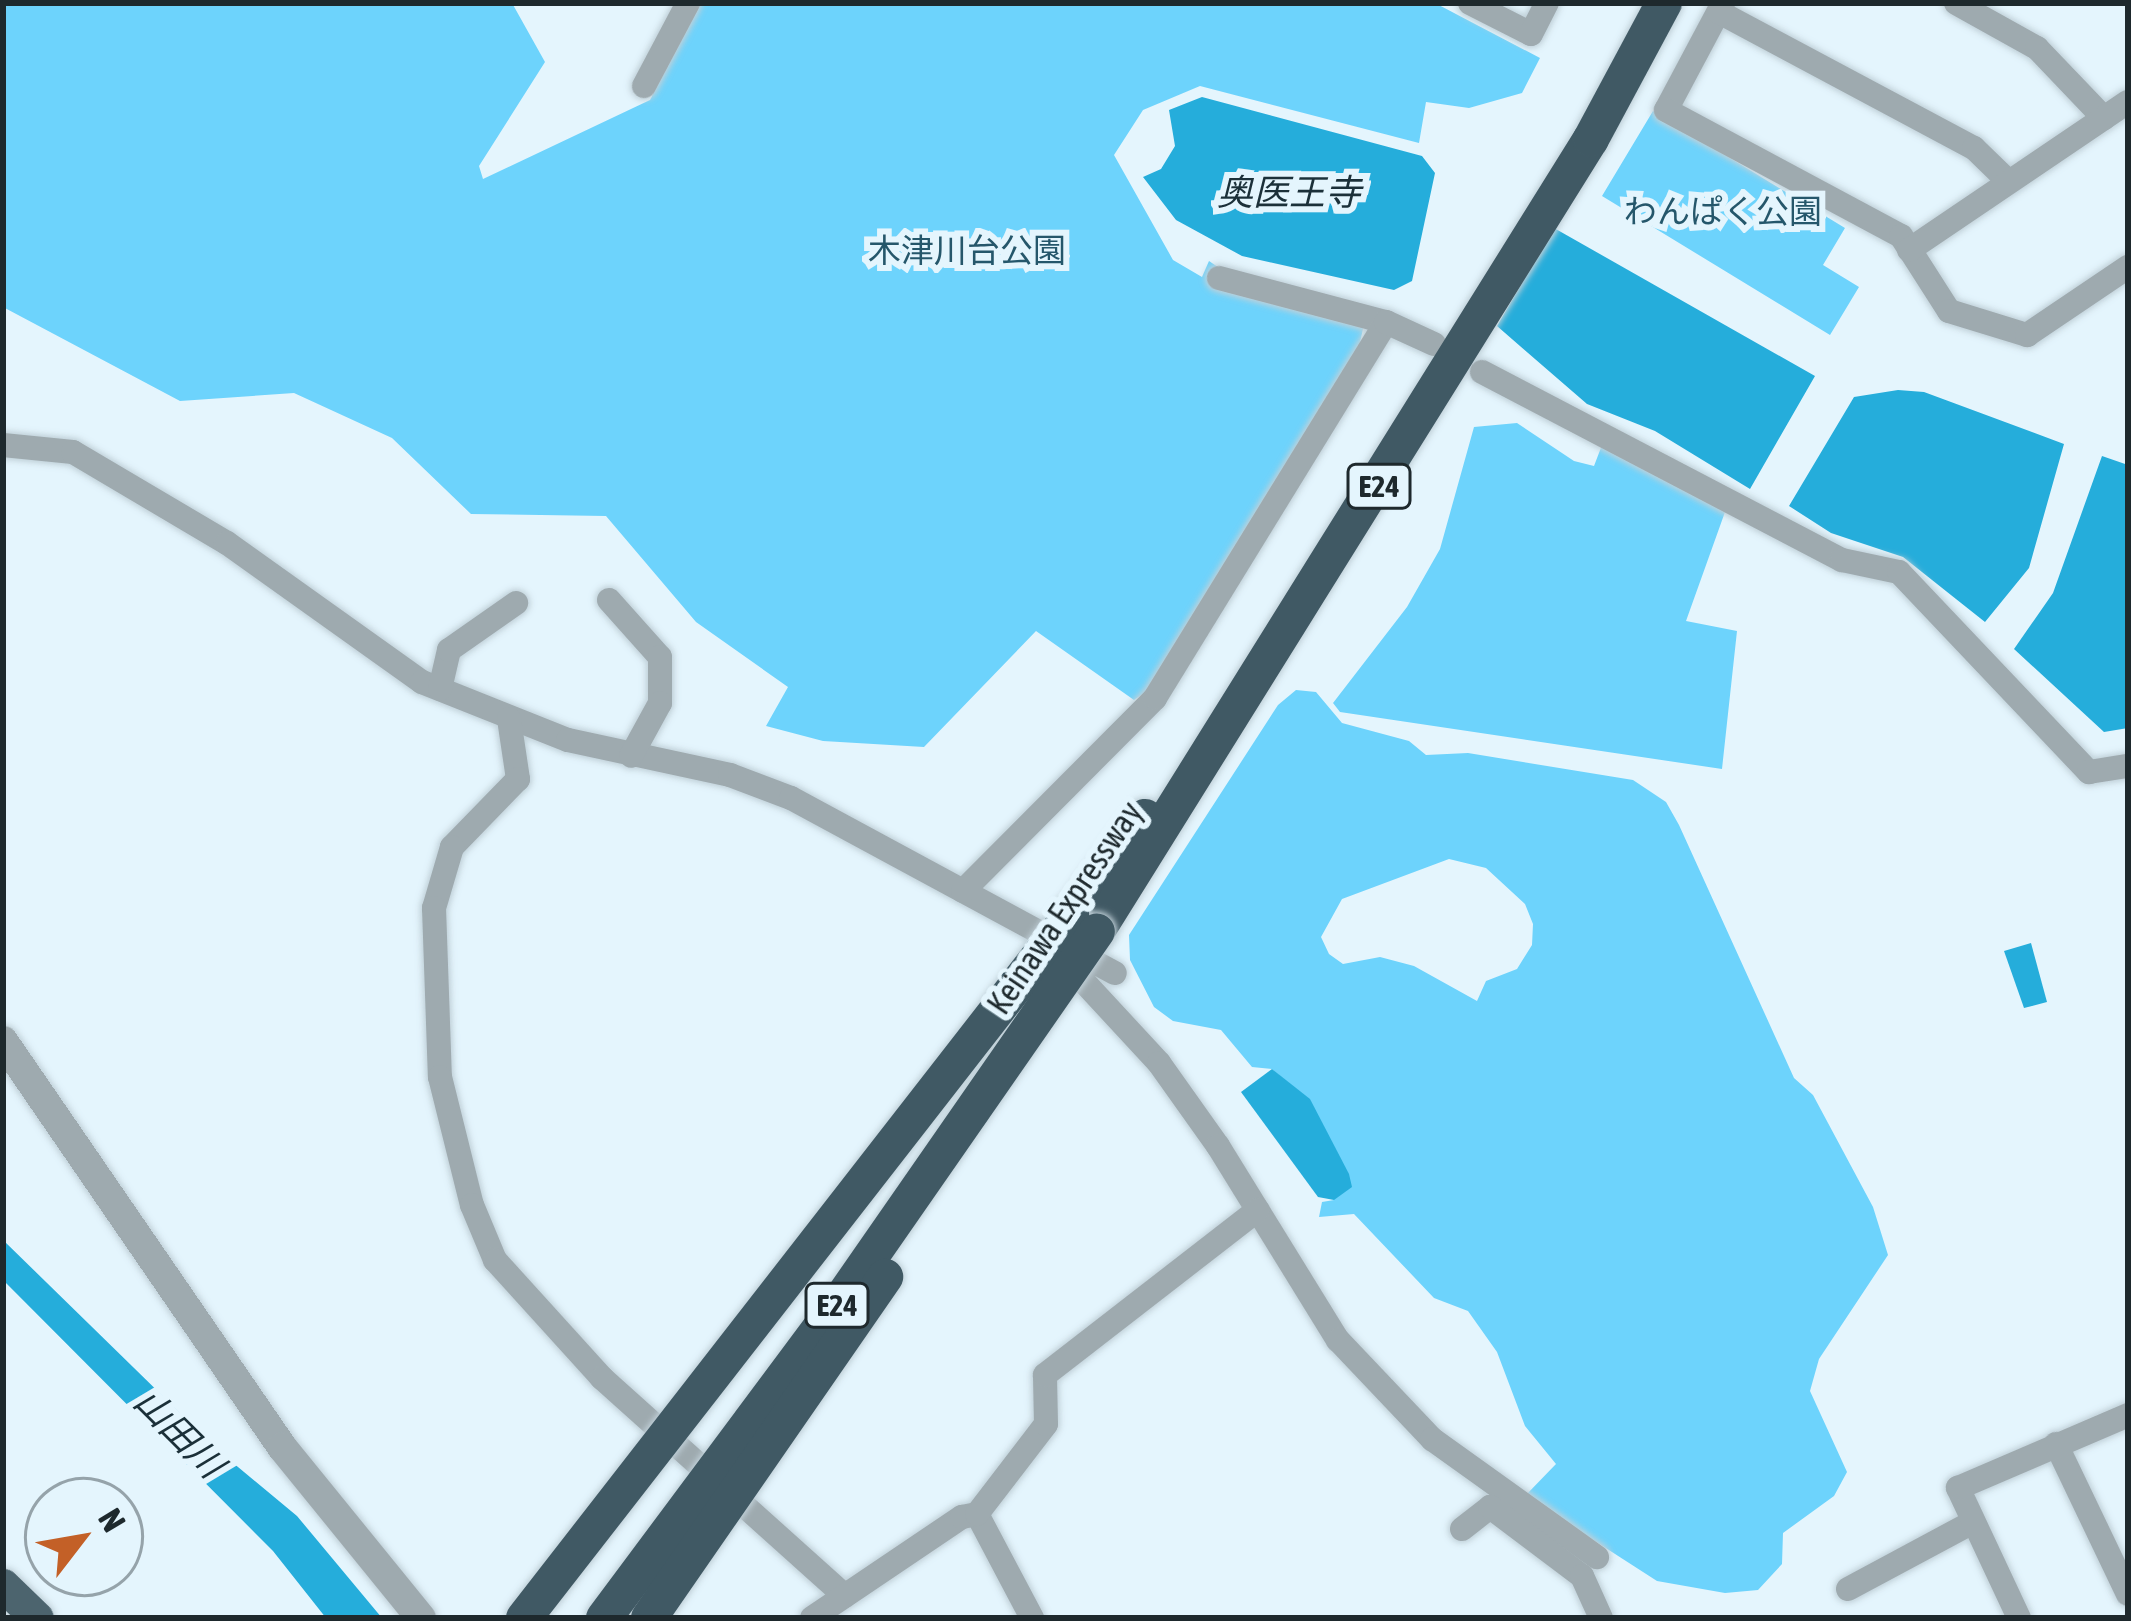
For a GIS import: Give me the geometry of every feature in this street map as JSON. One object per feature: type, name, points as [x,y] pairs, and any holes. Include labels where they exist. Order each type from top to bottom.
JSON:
[{"type":"highway","name":"E24","points":[[1544,209],[1651,3]]},
{"type":"highway","name":"E24","points":[[1075,947],[1294,621],[1459,355],[1664,3]]},
{"type":"highway","points":[[524,1618],[1075,947]]},
{"type":"highway","points":[[649,1618],[848,1335],[1075,947]]},
{"type":"highway","name":"Keinawa Expressway","points":[[604,1618],[1075,947]]},
{"type":"highway","points":[[3,1585],[37,1618]]},
{"type":"street","points":[[644,86],[688,3]]},
{"type":"street","points":[[1470,3],[1531,34],[1547,3]]},
{"type":"street","points":[[1956,3],[2037,49],[2104,118]]},
{"type":"street","points":[[2007,180],[1974,148],[1721,8],[1666,110],[1901,236],[1949,311],[2027,334],[2128,267]]},
{"type":"street","points":[[1909,250],[2128,102]]},
{"type":"street","points":[[1219,278],[1386,322],[1459,355],[1842,560],[1899,572],[2089,772],[2128,766]]},
{"type":"street","points":[[963,891],[1155,698],[1386,322]]},
{"type":"street","points":[[3,445],[73,452],[227,543],[440,689],[509,719],[632,756],[730,775],[791,798],[963,891],[1035,936],[1075,947],[1115,973]]},
{"type":"street","points":[[609,600],[660,657],[660,703],[632,756]]},
{"type":"street","points":[[440,689],[449,650],[516,603]]},
{"type":"street","points":[[509,719],[518,779],[452,847],[434,908],[448,1120],[495,1260],[676,1449],[845,1596]]},
{"type":"street","points":[[500,1618],[584,1567],[676,1449],[739,1348],[1035,936]]},
{"type":"street","points":[[1075,947],[1085,983],[1159,1063],[1258,1210],[1322,1320],[1417,1426],[1597,1557]]},
{"type":"street","points":[[3,1041],[282,1448],[421,1618]]},
{"type":"street","points":[[812,1618],[962,1517],[977,1514],[1046,1424],[1045,1375],[1258,1210]]},
{"type":"street","points":[[2019,1618],[1958,1488],[2128,1415]]},
{"type":"street","points":[[2056,1444],[2128,1594]]},
{"type":"street","points":[[1462,1529],[1490,1507],[1582,1576],[1601,1618]]},
{"type":"street","points":[[977,1514],[1032,1618]]},
{"type":"street","points":[[1848,1589],[1973,1522]]},
{"type":"green space","name":"木津川台公園","points":[[3,3],[512,3],[545,62],[479,166],[483,179],[650,100],[701,3],[1435,3],[1540,58],[1522,93],[1469,108],[1426,102],[1419,143],[1200,86],[1143,110],[1114,155],[1173,260],[1202,277],[1209,261],[1234,278],[1367,311],[1359,347],[1150,689],[1134,700],[1036,631],[924,747],[823,741],[766,726],[788,687],[696,622],[606,516],[471,514],[392,438],[294,393],[180,401],[3,307]]},
{"type":"green space","name":"わんぱく公園","points":[[1653,111],[1845,228],[1823,265],[1859,287],[1830,335],[1602,196]]},
{"type":"green space","points":[[1517,423],[1574,461],[1594,466],[1602,445],[1725,512],[1686,621],[1737,631],[1722,769],[1340,712],[1333,703],[1407,607],[1440,549],[1474,427]]},
{"type":"green space","points":[[1296,690],[1316,692],[1342,723],[1409,741],[1426,755],[1468,753],[1633,780],[1666,802],[1679,825],[1794,1078],[1813,1095],[1873,1207],[1888,1255],[1819,1359],[1810,1391],[1847,1472],[1834,1496],[1783,1533],[1782,1564],[1758,1590],[1725,1593],[1657,1581],[1525,1496],[1556,1464],[1525,1426],[1497,1352],[1468,1311],[1434,1298],[1354,1214],[1319,1217],[1322,1202],[1334,1200],[1312,1104],[1272,1069],[1252,1067],[1221,1030],[1173,1021],[1154,1007],[1130,960],[1129,935],[1278,705]],"holes":[[[1449,859],[1486,868],[1525,904],[1533,924],[1532,945],[1517,969],[1486,981],[1477,1001],[1414,966],[1380,957],[1343,964],[1329,954],[1321,937],[1342,899]]]},
{"type":"water","name":"奥医王寺","points":[[1202,97],[1422,156],[1435,173],[1412,281],[1394,290],[1242,256],[1176,220],[1143,177],[1161,169],[1175,146],[1169,110]]},
{"type":"water","points":[[1554,228],[1815,376],[1750,489],[1655,431],[1587,404],[1497,326]]},
{"type":"water","points":[[1898,390],[1924,392],[2064,444],[2029,568],[1985,622],[1903,557],[1831,533],[1789,506],[1854,397]]},
{"type":"water","points":[[2102,456],[2128,465],[2128,728],[2104,732],[2014,649],[2053,593]]},
{"type":"water","points":[[2031,943],[2047,1002],[2024,1008],[2004,951]]},
{"type":"water","points":[[1272,1069],[1310,1099],[1349,1174],[1352,1187],[1334,1200],[1318,1197],[1241,1092]]},
{"type":"water","name":"山田川","points":[[3,1240],[220,1452],[297,1516],[382,1618],[326,1618],[273,1551],[3,1280]]}]
